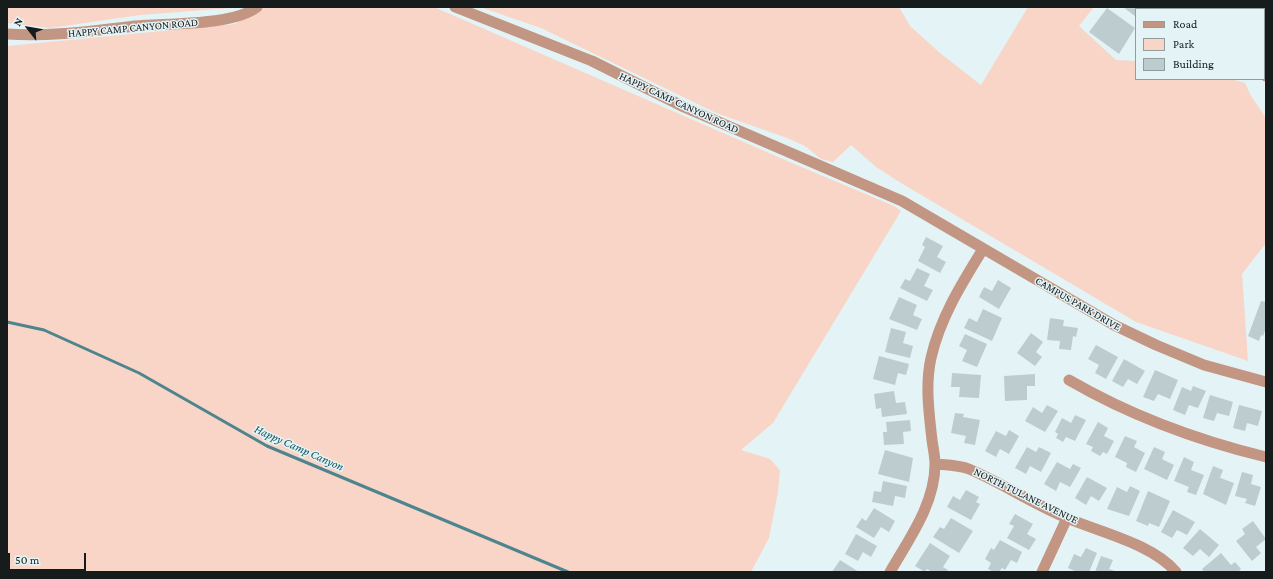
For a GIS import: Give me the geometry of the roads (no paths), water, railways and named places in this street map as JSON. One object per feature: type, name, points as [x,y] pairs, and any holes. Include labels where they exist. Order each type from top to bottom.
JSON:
[{"type":"street","name":"HAPPY CAMP CANYON ROAD","points":[[7,34],[40,36],[136,26],[216,21],[233,17],[257,7]]},
{"type":"street","name":"HAPPY CAMP CANYON ROAD","points":[[455,7],[592,61],[684,107],[902,201]]},
{"type":"street","name":"CAMPUS PARK DRIVE","points":[[902,201],[1114,325],[1156,345],[1204,365],[1266,382]]},
{"type":"street","points":[[890,572],[912,536],[924,510],[932,486],[935,464],[927,388],[931,359],[942,323],[957,292],[983,249]]},
{"type":"street","points":[[1069,380],[1104,399],[1163,426],[1198,439],[1266,457]]},
{"type":"street","name":"NORTH TULANE AVENUE","points":[[935,464],[967,468],[1067,518],[1103,530],[1139,547],[1156,556],[1172,567],[1176,572]]},
{"type":"street","points":[[1042,572],[1067,518]]},
{"type":"waterway","name":"Happy Camp Canyon","points":[[7,322],[44,330],[139,373],[267,446],[568,572]]}]
